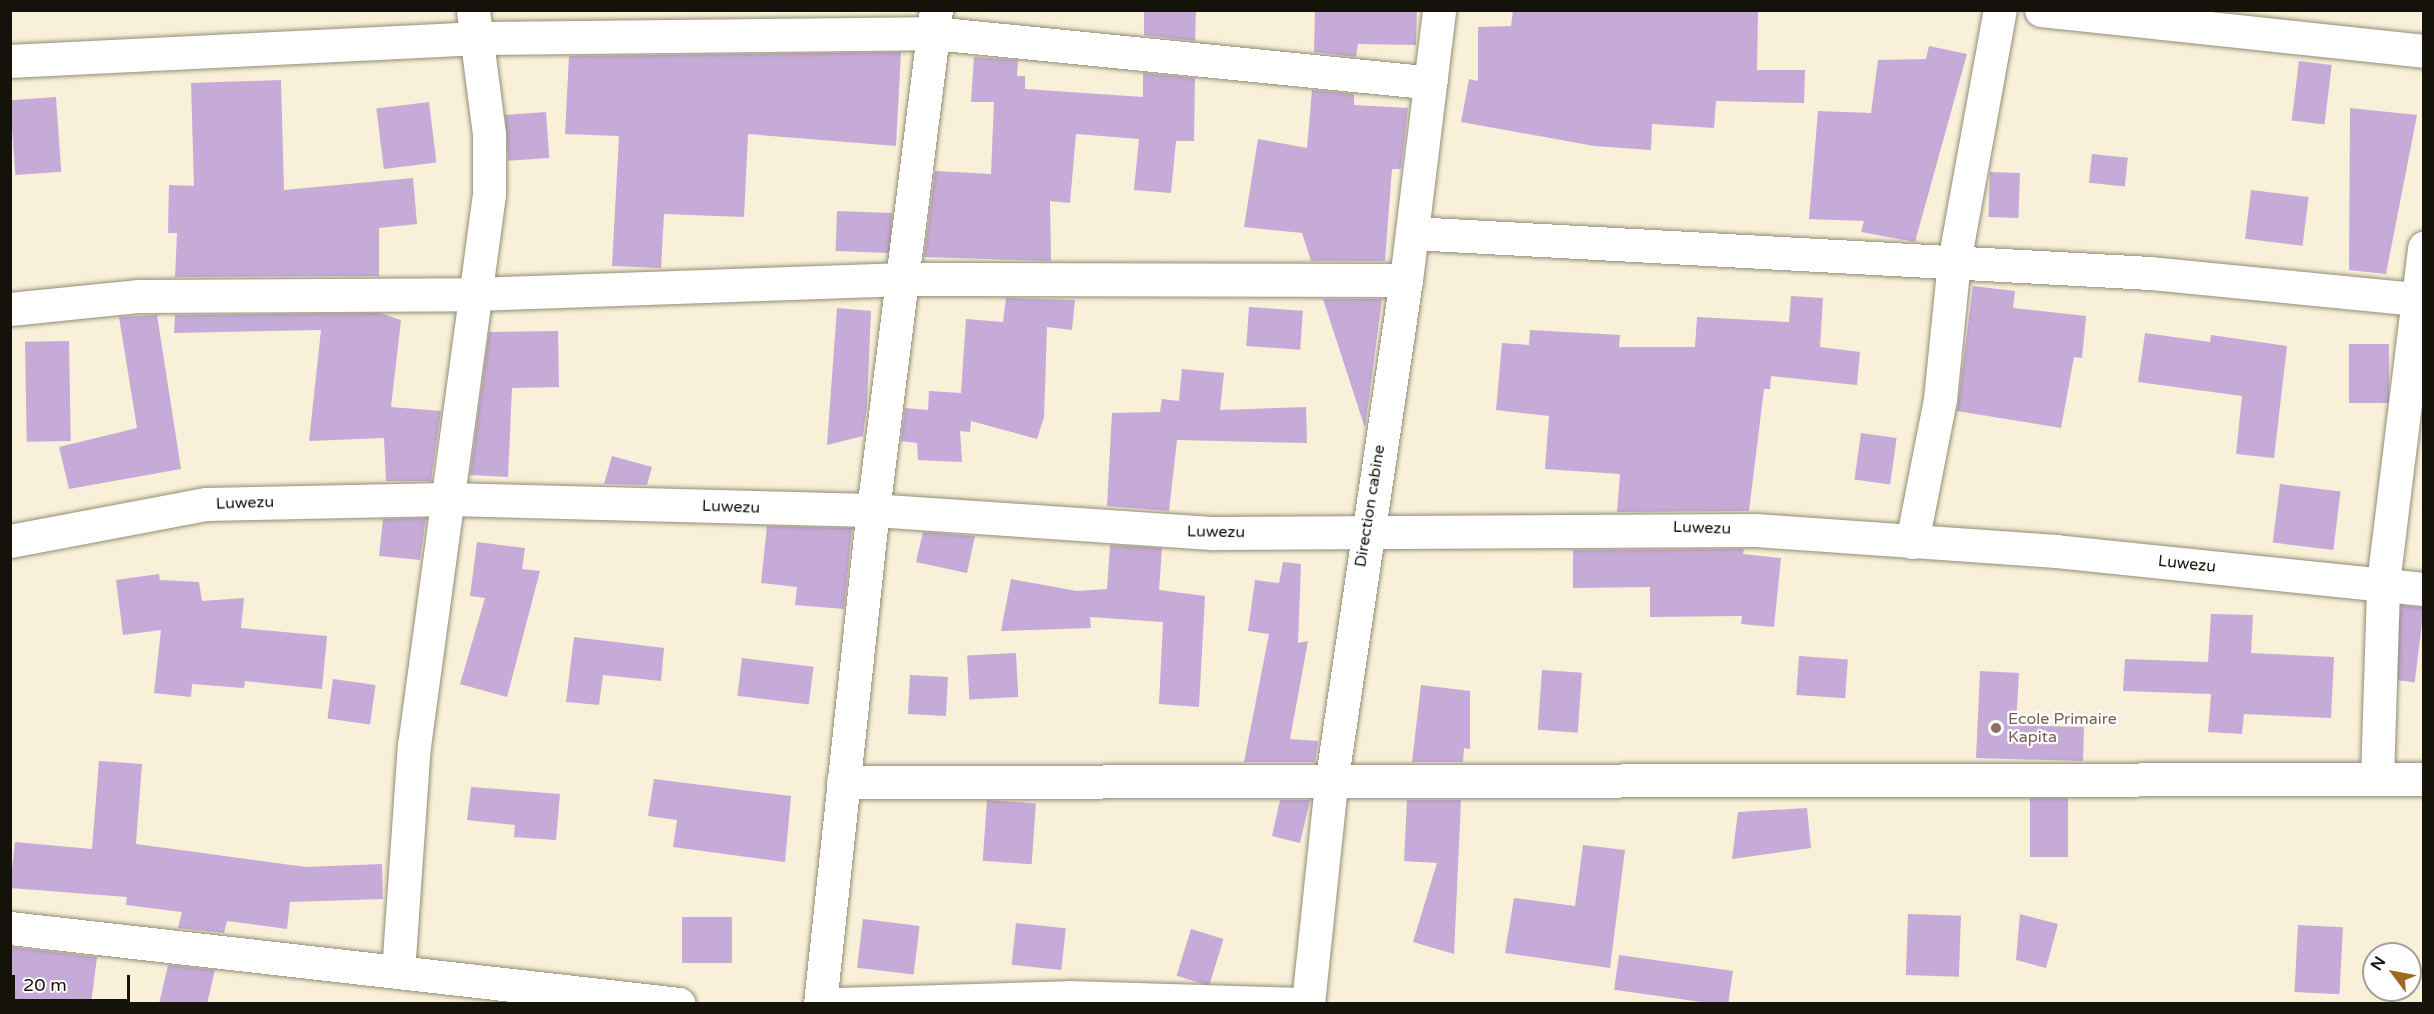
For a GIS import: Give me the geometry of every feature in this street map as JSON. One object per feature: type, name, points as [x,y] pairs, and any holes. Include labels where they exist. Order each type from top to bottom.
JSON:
[{"type":"street","name":"Direction cabine","points":[[1309,1004],[1331,784],[1366,529],[1406,280],[1439,10]]},
{"type":"street","points":[[1912,542],[1940,399],[1941,350],[1954,262],[2000,10]]},
{"type":"street","points":[[2041,10],[2424,51]]},
{"type":"street","points":[[10,61],[475,24],[935,22],[1430,83]]},
{"type":"street","points":[[820,1004],[843,782],[863,641],[873,510],[906,279],[935,22]]},
{"type":"street","points":[[398,972],[405,832],[489,169],[475,24]]},
{"type":"street","points":[[1412,233],[2150,273],[2419,299]]},
{"type":"street","points":[[2377,779],[2383,583],[2424,247]]},
{"type":"street","points":[[10,309],[139,296],[474,294],[906,279],[1406,280]]},
{"type":"street","name":"Luwezu","points":[[10,541],[183,507],[446,499],[873,510],[1141,530],[1693,528],[1912,542],[2383,583],[2424,589]]},
{"type":"street","points":[[843,782],[1331,784],[2424,779]]},
{"type":"street","points":[[10,928],[679,1004]]},
{"type":"street","points":[[839,1004],[1069,997],[1309,1004]]},
{"type":"building","points":[[1196,10],[1195,41],[1144,35],[1144,12]]},
{"type":"building","points":[[1315,10],[1417,10],[1416,45],[1358,44],[1356,57],[1314,52]]},
{"type":"building","points":[[1513,10],[1758,10],[1757,70],[1805,70],[1804,103],[1716,101],[1714,128],[1652,124],[1651,150],[1594,146],[1461,122],[1469,79],[1478,81],[1478,27],[1511,26]]},
{"type":"building","points":[[1929,46],[1967,54],[1915,242],[1861,232],[1864,221],[1809,219],[1818,111],[1871,113],[1878,60],[1926,59]]},
{"type":"building","points":[[901,52],[896,146],[748,134],[744,217],[664,214],[661,268],[612,266],[619,136],[565,134],[569,56]]},
{"type":"building","points":[[974,57],[1018,60],[1017,76],[1025,76],[1025,89],[1143,97],[1143,73],[1195,78],[1194,141],[1176,141],[1171,193],[1134,190],[1139,139],[1076,134],[1070,203],[1050,201],[1051,261],[924,257],[935,171],[991,174],[994,102],[971,102]]},
{"type":"building","points":[[2299,61],[2332,65],[2324,125],[2292,121]]},
{"type":"building","points":[[281,80],[284,190],[413,178],[417,224],[379,228],[379,276],[175,277],[177,233],[168,233],[169,185],[194,186],[191,83]]},
{"type":"building","points":[[1312,90],[1354,94],[1354,105],[1408,108],[1401,169],[1392,169],[1385,261],[1311,261],[1302,233],[1244,227],[1258,139],[1307,148]]},
{"type":"building","points":[[56,97],[61,172],[15,175],[10,100]]},
{"type":"building","points":[[429,102],[436,163],[384,169],[376,108]]},
{"type":"building","points":[[2350,108],[2417,115],[2386,274],[2349,270]]},
{"type":"building","points":[[546,112],[549,158],[508,161],[505,115]]},
{"type":"building","points":[[2092,154],[2128,158],[2125,187],[2089,183]]},
{"type":"building","points":[[1990,172],[2020,173],[2018,218],[1988,217]]},
{"type":"building","points":[[2251,190],[2309,197],[2303,246],[2245,239]]},
{"type":"building","points":[[837,211],[892,213],[891,253],[836,251]]},
{"type":"building","points":[[1973,286],[2015,291],[2013,308],[2086,316],[2082,358],[2074,357],[2061,428],[1957,411]]},
{"type":"building","points":[[1791,296],[1823,298],[1820,347],[1860,352],[1857,385],[1771,376],[1770,389],[1764,389],[1749,511],[1617,512],[1620,474],[1545,469],[1549,416],[1496,410],[1502,343],[1529,345],[1530,330],[1620,335],[1619,347],[1695,347],[1697,317],[1789,322]]},
{"type":"building","points":[[1006,298],[1075,300],[1072,330],[1047,327],[1044,417],[1037,439],[971,421],[970,432],[960,431],[962,462],[918,460],[917,443],[901,441],[905,408],[928,410],[929,391],[961,393],[966,319],[1003,322]]},
{"type":"building","points":[[1323,299],[1382,299],[1365,428]]},
{"type":"building","points":[[1249,307],[1303,311],[1300,350],[1246,346]]},
{"type":"building","points":[[837,308],[871,311],[867,405],[863,436],[827,445]]},
{"type":"building","points":[[380,313],[401,320],[391,407],[441,411],[431,481],[386,481],[384,438],[309,441],[321,330],[174,333],[175,315]]},
{"type":"building","points":[[157,315],[181,469],[69,489],[59,447],[137,428],[119,317]]},
{"type":"building","points":[[558,331],[559,387],[512,388],[508,477],[470,475],[489,332]]},
{"type":"building","points":[[2145,333],[2210,342],[2211,335],[2287,346],[2274,458],[2236,454],[2242,396],[2138,382]]},
{"type":"building","points":[[69,341],[71,441],[27,442],[25,342]]},
{"type":"building","points":[[2349,344],[2389,344],[2389,403],[2349,403]]},
{"type":"building","points":[[1182,369],[1224,373],[1220,410],[1306,407],[1307,443],[1177,440],[1169,511],[1107,506],[1112,413],[1160,412],[1162,399],[1179,401]]},
{"type":"building","points":[[1861,433],[1897,438],[1890,485],[1854,480]]},
{"type":"building","points":[[612,456],[652,467],[647,485],[604,484]]},
{"type":"building","points":[[2280,484],[2341,491],[2333,550],[2273,543]]},
{"type":"building","points":[[426,518],[420,560],[379,556],[383,519]]},
{"type":"building","points":[[767,526],[852,528],[844,609],[795,605],[797,587],[761,583]]},
{"type":"building","points":[[923,532],[975,536],[967,573],[916,562]]},
{"type":"building","points":[[477,542],[525,548],[522,569],[540,571],[507,697],[460,684],[485,598],[470,596]]},
{"type":"building","points":[[1110,545],[1162,548],[1159,590],[1205,596],[1199,707],[1159,704],[1163,622],[1090,617],[1091,628],[1001,631],[1011,579],[1077,591],[1107,589]]},
{"type":"building","points":[[1744,549],[1743,554],[1781,558],[1774,627],[1741,624],[1742,616],[1650,617],[1650,587],[1573,588],[1573,550]]},
{"type":"building","points":[[1283,562],[1301,564],[1298,643],[1308,641],[1290,739],[1318,741],[1315,762],[1244,762],[1269,634],[1248,631],[1255,580],[1279,583]]},
{"type":"building","points":[[159,574],[160,580],[199,582],[202,601],[244,598],[241,628],[327,636],[322,689],[245,681],[244,688],[192,684],[191,697],[154,693],[161,630],[123,635],[116,580]]},
{"type":"building","points":[[2401,605],[2424,608],[2415,682],[2392,679]]},
{"type":"building","points":[[2211,614],[2253,615],[2251,653],[2334,657],[2331,718],[2244,714],[2242,734],[2208,732],[2211,694],[2123,691],[2125,659],[2208,662]]},
{"type":"building","points":[[574,637],[664,648],[661,681],[603,675],[599,705],[566,702]]},
{"type":"building","points":[[1016,653],[1018,697],[969,700],[967,656]]},
{"type":"building","points":[[1799,656],[1848,659],[1845,698],[1796,695]]},
{"type":"building","points":[[742,658],[813,667],[809,704],[737,696]]},
{"type":"building","points":[[1542,670],[1582,673],[1578,733],[1538,730]]},
{"type":"building","points":[[1980,671],[2019,673],[2016,725],[2084,727],[2083,761],[1976,758]]},
{"type":"building","points":[[910,675],[948,677],[946,716],[908,714]]},
{"type":"building","points":[[333,679],[376,685],[370,725],[327,719]]},
{"type":"building","points":[[1421,685],[1470,691],[1470,749],[1464,748],[1463,762],[1412,762]]},
{"type":"building","points":[[99,761],[142,764],[136,844],[306,867],[382,864],[383,899],[290,902],[287,929],[227,921],[224,933],[178,928],[182,912],[126,905],[127,897],[10,888],[15,842],[92,849]]},
{"type":"building","points":[[654,779],[791,796],[785,862],[673,847],[677,820],[648,816]]},
{"type":"building","points":[[471,787],[560,794],[556,840],[514,837],[515,825],[467,820]]},
{"type":"building","points":[[2030,798],[2068,798],[2068,857],[2030,857]]},
{"type":"building","points":[[987,800],[1036,803],[1032,864],[983,861]]},
{"type":"building","points":[[1280,800],[1310,800],[1300,843],[1272,836]]},
{"type":"building","points":[[1407,800],[1461,800],[1454,954],[1413,942],[1437,863],[1404,861]]},
{"type":"building","points":[[1807,808],[1811,848],[1732,859],[1738,812]]},
{"type":"building","points":[[1583,845],[1625,850],[1610,968],[1505,953],[1514,898],[1575,906]]},
{"type":"building","points":[[1908,914],[1961,916],[1959,977],[1906,975]]},
{"type":"building","points":[[2020,914],[2058,924],[2046,968],[2016,960]]},
{"type":"building","points":[[682,917],[732,917],[732,963],[682,963]]},
{"type":"building","points":[[863,919],[920,926],[914,975],[857,968]]},
{"type":"building","points":[[1016,923],[1066,928],[1061,970],[1012,965]]},
{"type":"building","points":[[2298,925],[2343,927],[2339,994],[2294,992]]},
{"type":"building","points":[[1191,929],[1224,939],[1209,986],[1177,976]]},
{"type":"building","points":[[10,947],[97,957],[91,1004],[10,1004]]},
{"type":"building","points":[[1619,955],[1733,971],[1728,1004],[1614,990]]},
{"type":"building","points":[[168,965],[215,970],[207,1004],[159,1004]]},
{"type":"place","name":"Ecole Primaire Kapita","points":[[1996,728]]}]
